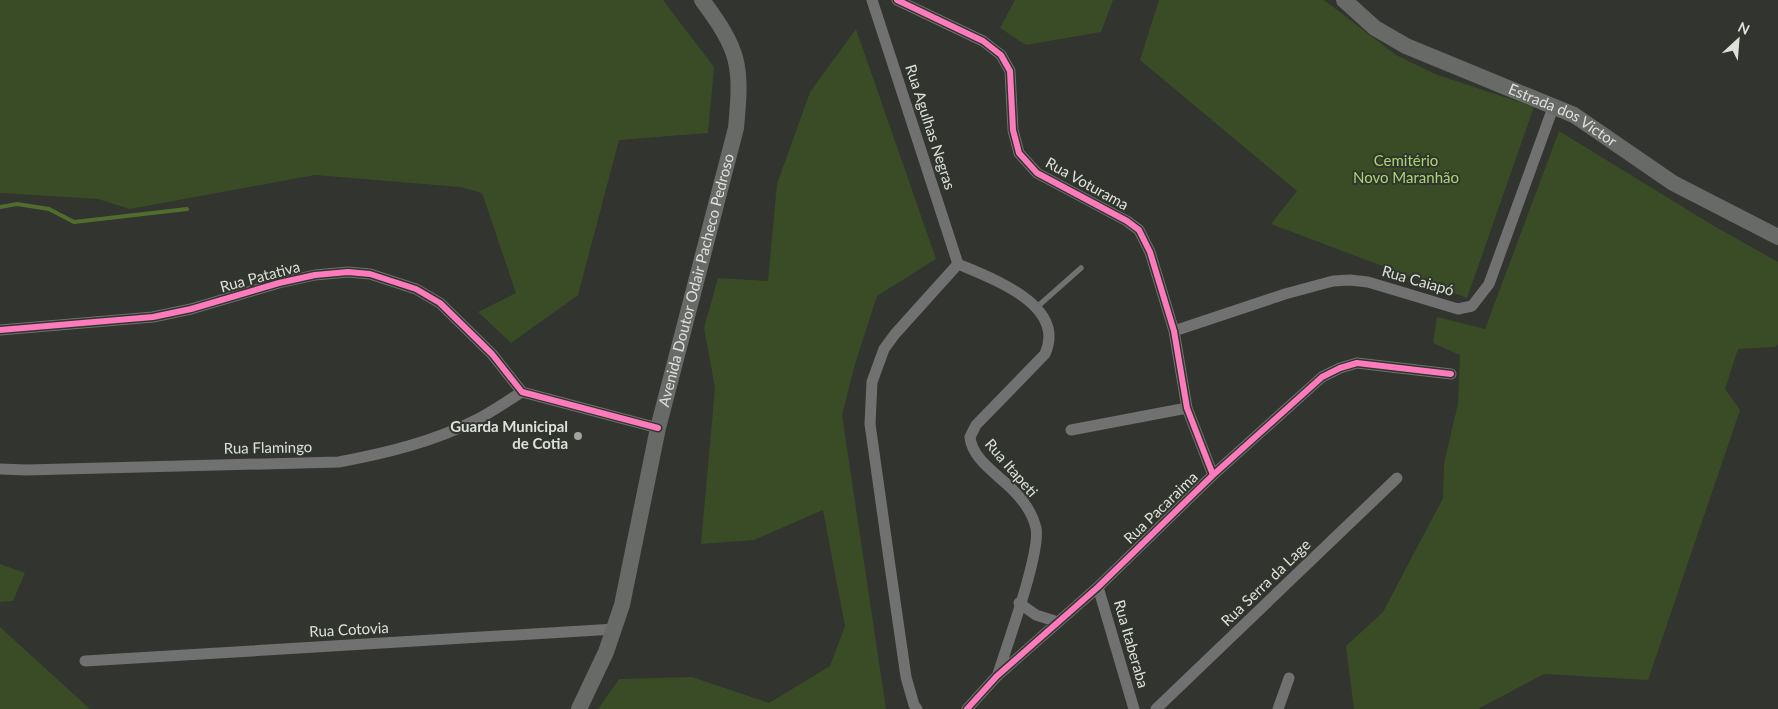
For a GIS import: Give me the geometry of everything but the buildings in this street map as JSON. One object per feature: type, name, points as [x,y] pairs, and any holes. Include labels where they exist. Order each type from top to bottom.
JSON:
[{"type":"main road","name":"Avenida Doutor Odair Pacheco Pedroso","points":[[579,709],[615,629],[622,605],[658,428],[736,128],[740,83],[737,62],[721,26],[702,0]]},
{"type":"main road","name":"Estrada dos Victor","points":[[1344,0],[1375,28],[1406,46],[1554,105],[1598,130],[1673,183],[1778,237]]},
{"type":"street","name":"Rua Agulhas Negras","points":[[872,0],[958,264]]},
{"type":"street","name":"Rua Voturama","points":[[897,0],[983,41],[1001,55],[1010,71],[1012,130],[1019,153],[1037,173],[1127,221],[1139,230],[1150,252],[1174,331],[1187,408],[1214,475]]},
{"type":"street","name":"Rua Caiapó","points":[[1174,331],[1285,294],[1333,281],[1368,282],[1458,309],[1472,306],[1489,284],[1554,105]]},
{"type":"street","points":[[918,709],[914,705],[906,677],[891,576],[870,424],[872,382],[884,349],[894,334],[958,264],[983,275],[1037,307]]},
{"type":"street","name":"Rua Patativa","points":[[0,330],[153,317],[191,309],[279,283],[315,275],[348,272],[370,274],[416,288],[440,303],[492,354],[522,392]]},
{"type":"street","name":"Rua Itapeti","points":[[997,676],[1034,557],[1036,528],[1032,517],[1014,491],[976,453],[970,437],[976,425],[1044,354],[1050,341],[1050,332],[1047,322],[1037,307]]},
{"type":"street","name":"Rua Pacaraima","points":[[967,709],[997,676],[1098,587],[1214,475],[1322,378],[1340,368],[1357,363],[1379,364],[1451,374]]},
{"type":"street","points":[[522,392],[658,428]]},
{"type":"street","name":"Rua Flamingo","points":[[0,469],[26,470],[339,462],[387,452],[447,433],[476,420],[522,392]]},
{"type":"street","points":[[1071,430],[1187,408]]},
{"type":"street","name":"Rua Serra da Lage","points":[[1156,709],[1397,478]]},
{"type":"street","name":"Rua Itaberaba","points":[[1098,587],[1134,709]]},
{"type":"street","points":[[1019,604],[1036,615],[1058,622]]},
{"type":"street","name":"Rua Cotovia","points":[[85,661],[615,629]]},
{"type":"street","points":[[1278,709],[1289,678]]},
{"type":"lane","points":[[1037,307],[1081,268]]},
{"type":"green space","points":[[0,0],[663,0],[714,67],[708,133],[619,140],[578,295],[511,343],[478,312],[516,293],[482,193],[460,187],[315,175],[130,209],[98,199],[0,193]]},
{"type":"green space","points":[[1015,0],[1113,0],[1101,32],[1026,45],[1000,28]]},
{"type":"green space","name":"Cemitério Novo Maranhão","points":[[1159,0],[1324,0],[1396,55],[1435,74],[1534,107],[1467,298],[1271,224],[1297,191],[1140,60]]},
{"type":"green space","points":[[856,29],[936,259],[877,296],[855,364],[842,415],[886,709],[598,709],[619,679],[692,677],[769,703],[830,666],[845,626],[823,510],[754,540],[701,544],[715,388],[704,328],[718,278],[768,281],[777,184],[810,92]]},
{"type":"green space","points":[[1559,131],[1714,226],[1778,262],[1778,344],[1775,347],[1738,349],[1725,389],[1740,410],[1648,680],[1544,674],[1478,709],[1354,709],[1346,646],[1383,612],[1443,498],[1444,463],[1458,404],[1460,355],[1433,343],[1437,317],[1485,329]]},
{"type":"green space","points":[[0,564],[25,573],[13,601],[0,602]]},
{"type":"green space","points":[[0,627],[90,709],[0,709]]},
{"type":"waterway","points":[[0,207],[17,204],[49,209],[74,222],[187,209]]},
{"type":"cycle path","points":[[897,0],[983,41],[1001,55],[1010,71],[1013,130],[1019,153],[1037,173],[1127,221],[1139,230],[1150,252],[1174,331],[1187,408],[1213,475]]},
{"type":"cycle path","points":[[0,330],[153,317],[191,309],[279,283],[315,275],[348,272],[370,274],[416,289],[440,303],[492,354],[522,392],[658,428]]},
{"type":"cycle path","points":[[967,709],[997,676],[1098,587],[1213,475],[1322,377],[1340,368],[1357,363],[1451,374]]},
{"type":"place","name":"Guarda Municipal de Cotia","points":[[578,436]]}]
